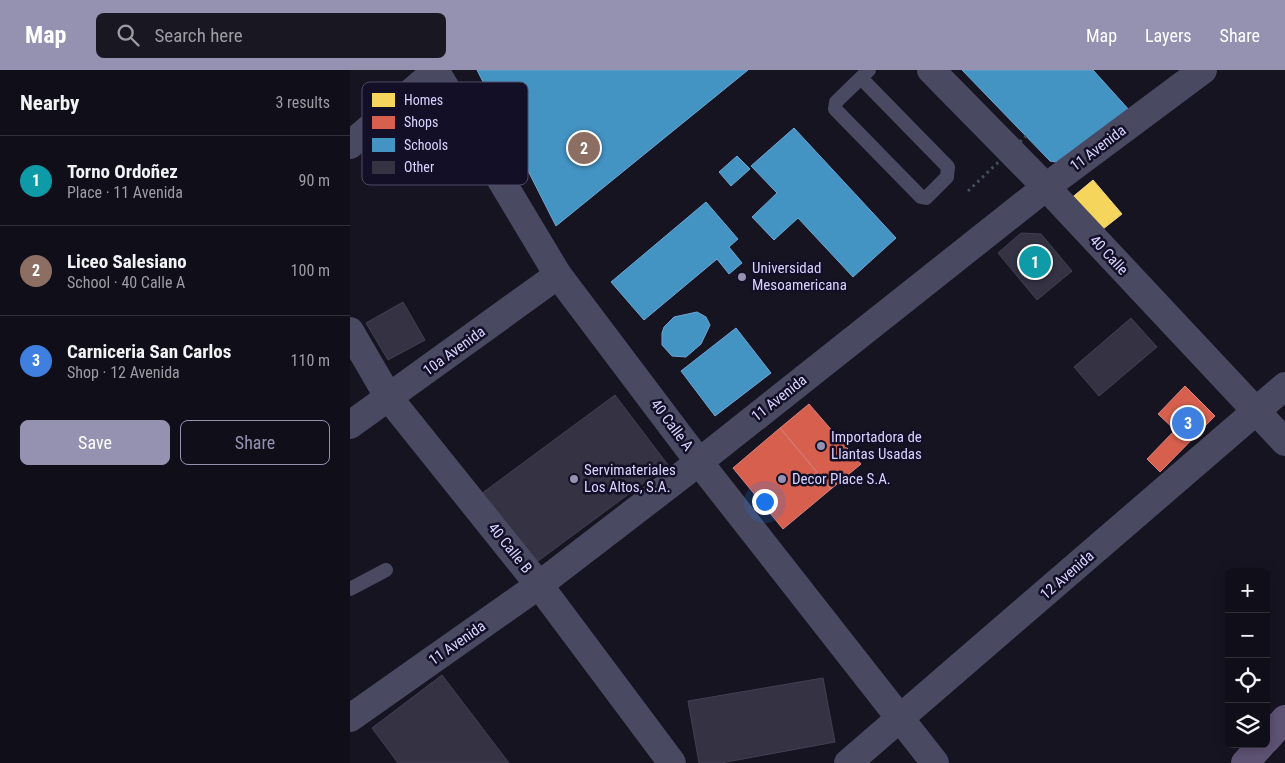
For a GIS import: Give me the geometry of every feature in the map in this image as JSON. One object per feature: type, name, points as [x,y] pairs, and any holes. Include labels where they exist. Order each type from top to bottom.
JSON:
[{"type":"main road","points":[[1270,736],[1285,719]]},
{"type":"main road","points":[[1246,763],[1259,748]]},
{"type":"street","points":[[421,82],[435,70]]},
{"type":"street","name":"40 Calle A","points":[[435,70],[442,82]]},
{"type":"street","name":"40 Calle","points":[[931,70],[1046,187],[1285,442]]},
{"type":"street","name":"11 Avenida","points":[[353,709],[539,585],[700,462],[1046,187],[1203,70]]},
{"type":"street","points":[[350,145],[362,134]]},
{"type":"street","name":"40 Calle A","points":[[504,185],[558,275],[700,462],[935,763]]},
{"type":"street","name":"10a Avenida","points":[[350,425],[558,275]]},
{"type":"street","name":"40 Calle B","points":[[350,331],[389,398],[539,585],[672,763]]},
{"type":"street","name":"12 Avenida","points":[[848,763],[1285,386]]},
{"type":"lane","points":[[865,74],[948,166],[948,177],[926,198],[921,197],[835,109],[836,102],[865,74]]},
{"type":"lane","points":[[350,589],[386,570]]},
{"type":"path","points":[[968,191],[1026,136]]},
{"type":"building: Homes","points":[[1093,180],[1122,214],[1098,233],[1069,200]]},
{"type":"building: Shops","points":[[1185,386],[1215,416],[1160,472],[1147,459],[1175,430],[1158,414]]},
{"type":"building: Shops","name":"Importadora de Llantas Usadas","points":[[809,404],[861,464],[831,489],[780,428]]},
{"type":"building: Shops","name":"Decor Place S.A.","points":[[780,428],[831,489],[783,529],[733,468]]},
{"type":"building: Schools","points":[[477,70],[748,70],[556,226],[528,171],[528,82],[483,82]]},
{"type":"building: Schools","points":[[962,70],[1093,70],[1130,111],[1067,164],[1050,161]]},
{"type":"building: Schools","points":[[794,128],[896,238],[853,277],[798,218],[774,240],[752,217],[777,193],[751,166]]},
{"type":"building: Schools","points":[[737,156],[750,169],[731,186],[719,172]]},
{"type":"building: Schools","points":[[706,202],[738,239],[729,247],[742,263],[729,274],[717,259],[644,320],[611,282]]},
{"type":"building: Schools","points":[[697,312],[706,317],[710,325],[701,344],[686,357],[672,356],[662,345],[664,327],[674,317]]},
{"type":"building: Schools","points":[[736,328],[771,373],[715,416],[681,371]]},
{"type":"building: Other","points":[[1021,233],[1041,234],[1072,271],[1037,300],[998,253]]},
{"type":"building: Other","points":[[403,302],[425,340],[388,360],[366,323]]},
{"type":"building: Other","points":[[1131,318],[1157,347],[1099,396],[1074,367]]},
{"type":"building: Other","name":"Servimateriales Los Altos, S.A.","points":[[615,395],[668,465],[534,564],[481,494]]},
{"type":"building: Other","points":[[442,675],[509,763],[398,763],[372,728]]},
{"type":"building: Other","points":[[823,678],[835,742],[721,763],[699,763],[688,701]]},
{"type":"place","name":"Liceo Salesiano","points":[[584,148]]},
{"type":"place","name":"Torno Ordoñez","points":[[1035,262]]},
{"type":"place","name":"Universidad Mesoamericana","points":[[742,277]]},
{"type":"place","name":"Carniceria San Carlos","points":[[1188,423]]},
{"type":"place","name":"Importadora de Llantas Usadas","points":[[821,446]]},
{"type":"place","name":"Servimateriales Los Altos, S.A.","points":[[574,479]]},
{"type":"place","name":"Decor Place S.A.","points":[[782,479]]}]
